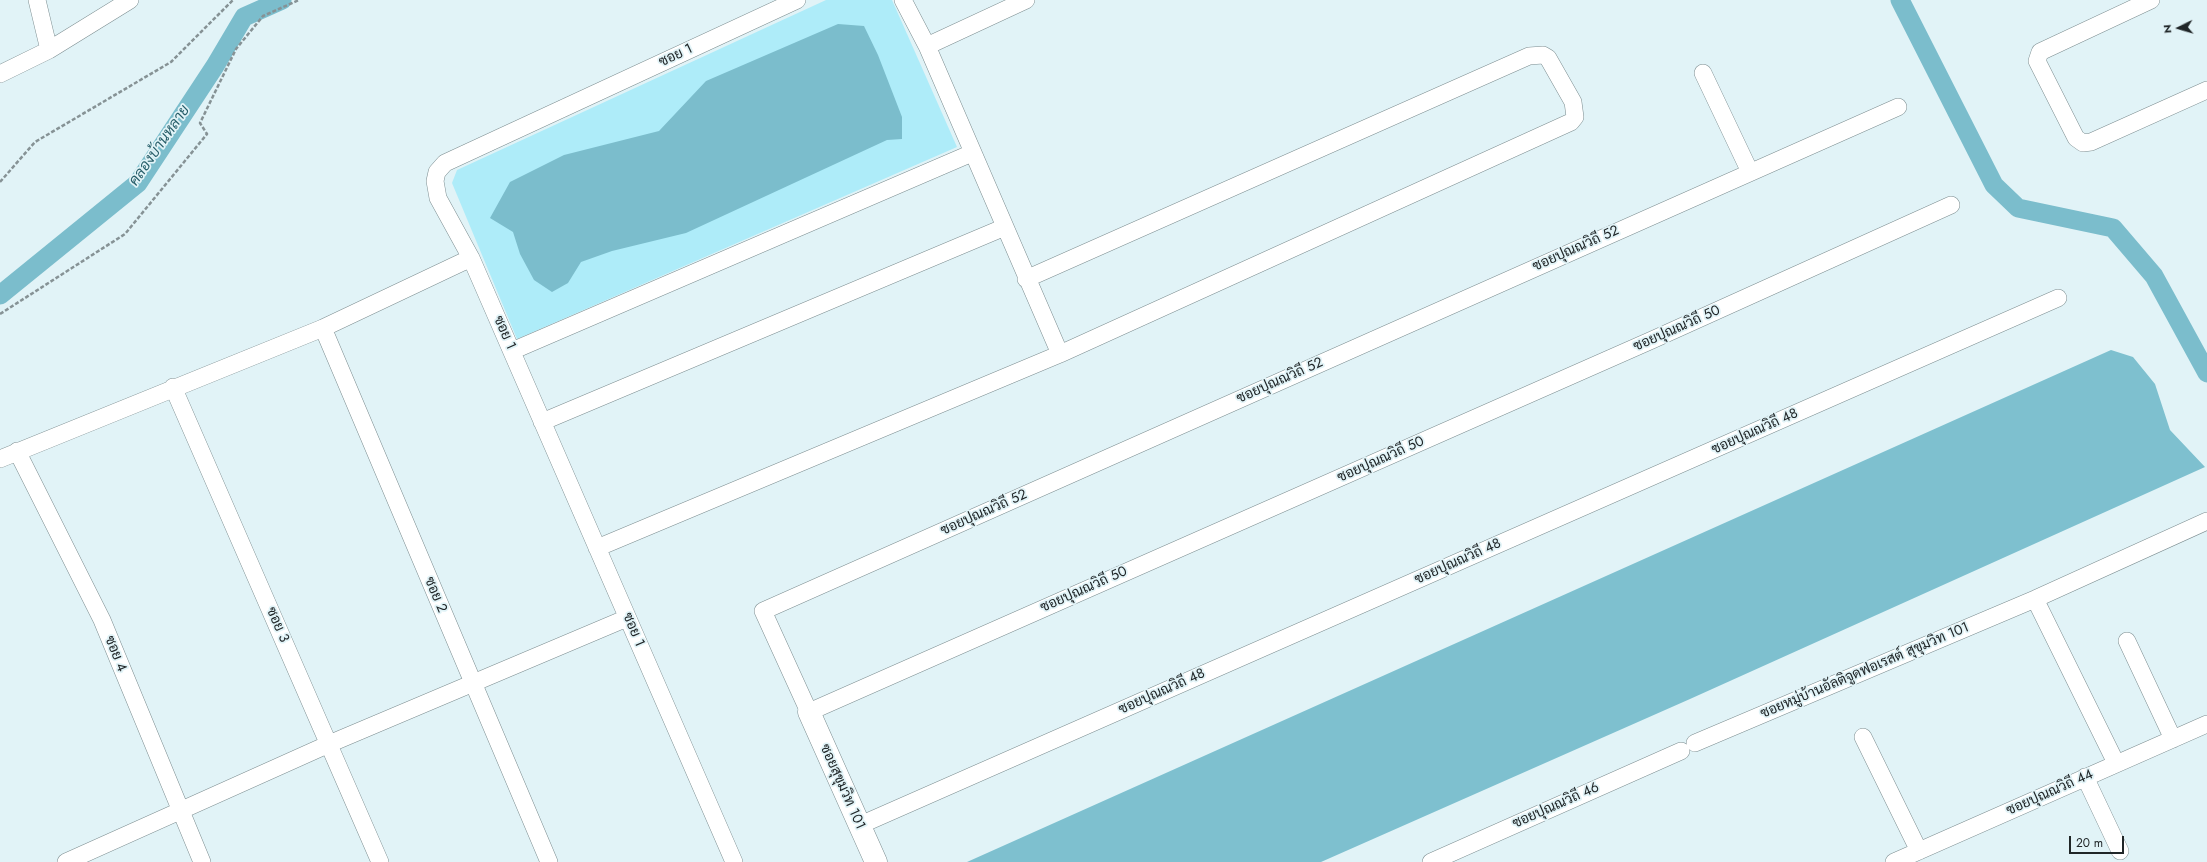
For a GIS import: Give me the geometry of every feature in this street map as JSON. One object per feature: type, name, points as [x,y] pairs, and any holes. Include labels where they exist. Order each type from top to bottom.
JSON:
[{"type":"street","points":[[37,0],[49,50]]},
{"type":"street","points":[[1,70],[49,50],[130,0]]},
{"type":"street","name":"ซอย 1","points":[[734,862],[471,258],[438,198],[434,182],[437,172],[445,163],[797,0]]},
{"type":"street","points":[[903,0],[927,46],[1026,279],[1060,354]]},
{"type":"street","points":[[927,46],[1026,0]]},
{"type":"street","points":[[2151,0],[2040,52],[2037,61],[2076,138],[2083,144],[2207,90]]},
{"type":"street","points":[[597,548],[1060,354],[1571,122],[1575,117],[1573,102],[1548,58],[1542,55],[1529,56],[1026,279]]},
{"type":"street","points":[[1702,73],[1750,172]]},
{"type":"street","name":"ซอยปุณณวิถี 52","points":[[809,712],[763,611],[1898,106]]},
{"type":"street","points":[[512,351],[972,153]]},
{"type":"street","name":"ซอยปุณณวิถี 50","points":[[809,712],[1652,340],[1951,204]]},
{"type":"street","points":[[542,422],[1005,227]]},
{"type":"street","points":[[0,459],[173,387],[323,328],[471,258]]},
{"type":"street","name":"ซอยปุณณวิถี 48","points":[[858,826],[2058,298]]},
{"type":"street","name":"ซอย 2","points":[[323,328],[549,862]]},
{"type":"street","name":"ซอย 3","points":[[173,387],[380,862]]},
{"type":"street","name":"ซอย 4","points":[[17,451],[102,620],[202,862]]},
{"type":"street","name":"ซอยหมู่บ้านอัลติจูดฟอเรสต์ สุขุมวิท 101","points":[[1688,747],[2035,599],[2207,521]]},
{"type":"street","points":[[2035,599],[2116,763]]},
{"type":"street","points":[[66,862],[180,809],[329,744],[628,618]]},
{"type":"street","points":[[2127,641],[2173,739]]},
{"type":"street","name":"ซอยสุขุมวิท 101","points":[[809,712],[858,826],[876,862]]},
{"type":"street","name":"ซอยปุณณวิถี 44","points":[[1894,862],[2207,724]]},
{"type":"street","points":[[1863,737],[1919,851]]},
{"type":"street","name":"ซอยปุณณวิถี 46","points":[[1431,862],[1688,747]]},
{"type":"street","points":[[2085,777],[2120,851]]},
{"type":"path","points":[[0,182],[35,142],[171,62],[233,0]]},
{"type":"path","points":[[0,314],[125,234],[207,134],[200,123],[236,49],[263,16],[299,0]]},
{"type":"shaded area","points":[[826,0],[892,0],[957,147],[517,339],[452,183],[457,170]]},
{"type":"shaded area","points":[[838,24],[864,26],[878,55],[902,117],[902,139],[887,140],[686,233],[612,251],[581,262],[568,283],[552,292],[534,280],[520,254],[513,232],[490,218],[510,182],[564,155],[659,131],[706,81]]},
{"type":"shaded area","points":[[2111,350],[2133,357],[2155,384],[2170,430],[2205,467],[1690,699],[1321,862],[967,862]]},
{"type":"waterway","name":"คลองบ้านหลาย","points":[[0,295],[138,183],[215,66],[244,17],[282,0]]},
{"type":"waterway","points":[[1900,0],[1994,185],[2018,208],[2113,228],[2154,276],[2207,373]]}]
